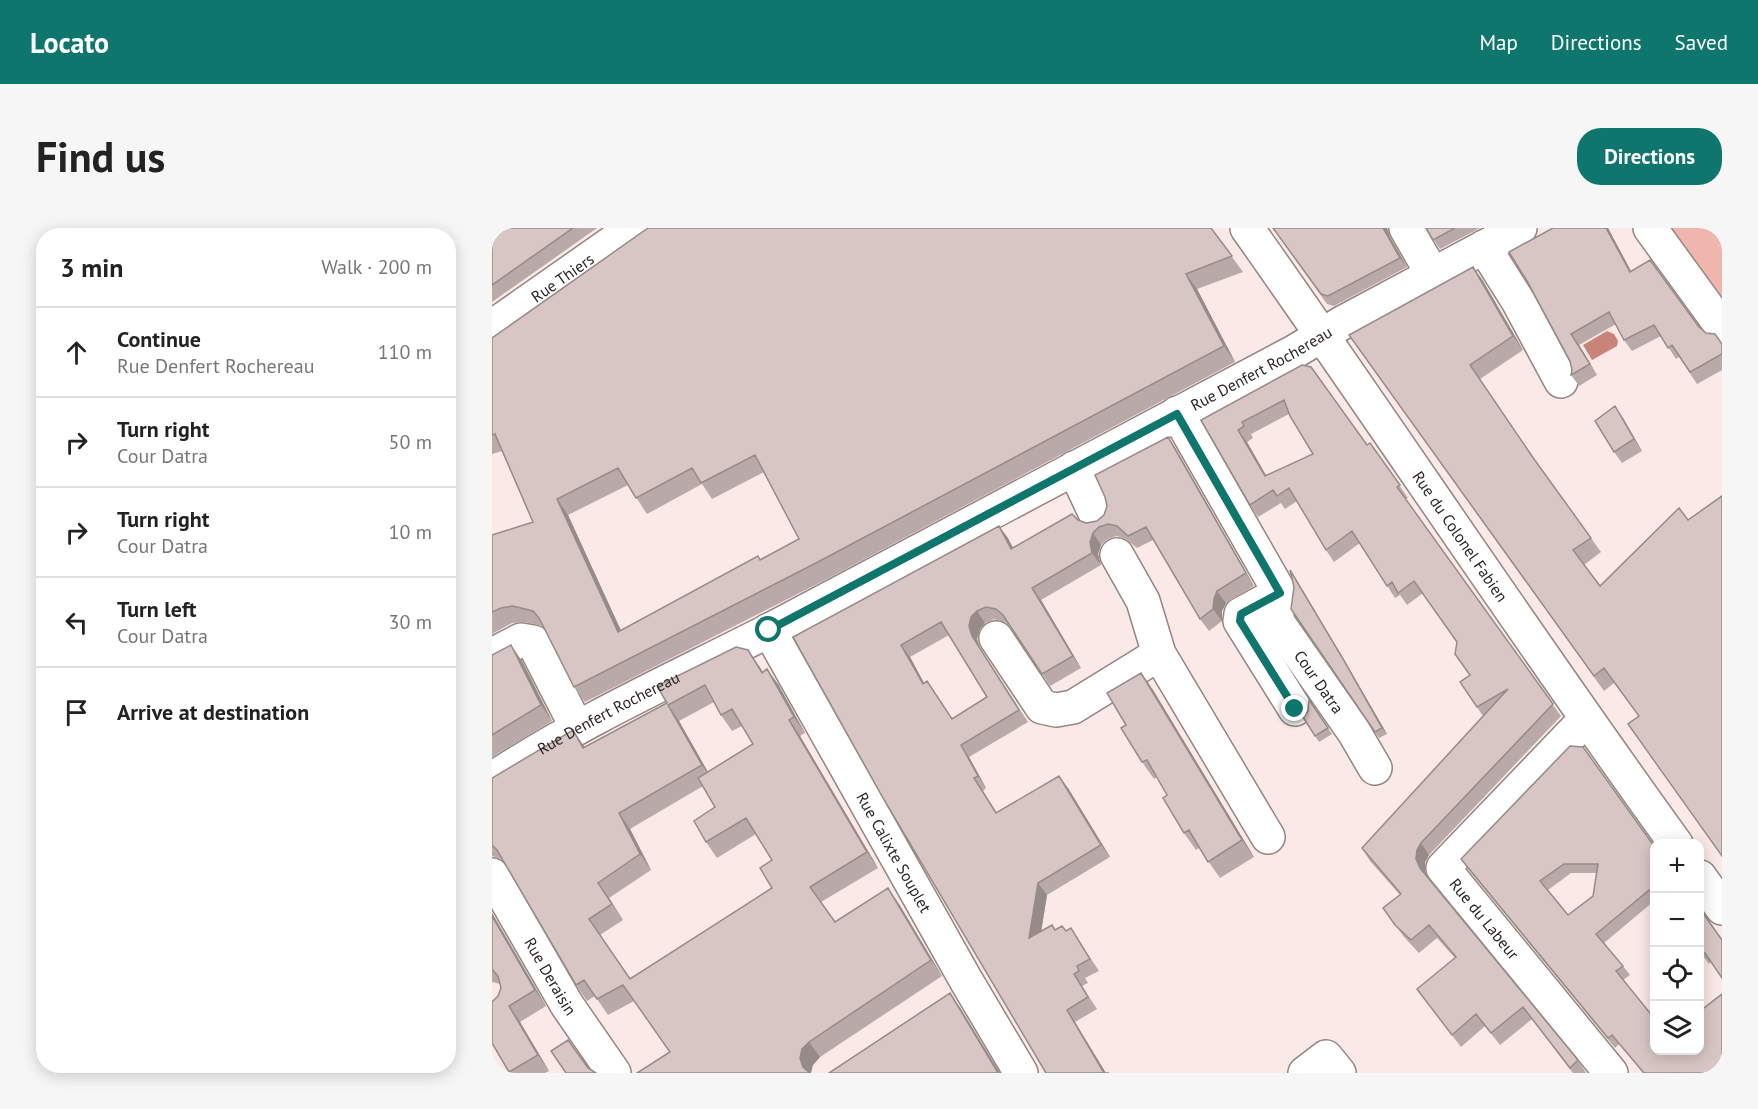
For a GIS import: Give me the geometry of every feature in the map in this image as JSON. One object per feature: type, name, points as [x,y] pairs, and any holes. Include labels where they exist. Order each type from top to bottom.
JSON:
[{"type":"street","name":"Rue Thiers","points":[[492,327],[633,228]]},
{"type":"street","name":"Rue du Colonel Fabien","points":[[1247,228],[1323,335],[1586,720],[1673,839]]},
{"type":"street","points":[[1406,228],[1434,274]]},
{"type":"street","name":"Rue Denfert Rochereau","points":[[492,779],[533,752],[577,728],[769,630],[1294,352],[1520,228]]},
{"type":"street","points":[[1650,228],[1722,327]]},
{"type":"street","points":[[1484,247],[1518,301],[1561,381]]},
{"type":"street","points":[[1177,414],[1280,593]]},
{"type":"street","points":[[1074,468],[1097,517]]},
{"type":"street","points":[[1117,555],[1143,601],[1159,654],[1268,837]]},
{"type":"street","name":"Cour Datra","points":[[1280,593],[1241,614],[1240,621],[1295,709]]},
{"type":"street","name":"Cour Datra","points":[[1280,593],[1276,620],[1354,732],[1375,768]]},
{"type":"street","name":"Rue Calixte Souplet","points":[[769,630],[957,988],[1021,1073]]},
{"type":"street","points":[[996,638],[1042,707],[1056,710],[1073,707],[1159,654]]},
{"type":"street","points":[[492,655],[521,640],[533,642],[577,728]]},
{"type":"street","name":"Rue du Labeur","points":[[1586,720],[1443,867],[1611,1073]]},
{"type":"street","name":"Rue Deraisin","points":[[492,875],[567,1005],[614,1073]]},
{"type":"street","points":[[1704,883],[1722,908]]},
{"type":"street","points":[[1305,1073],[1326,1057],[1339,1073]]},
{"type":"shaded area","points":[[1670,228],[1722,228],[1722,297]]},
{"type":"shaded area","points":[[1607,331],[1614,334],[1618,341],[1617,346],[1592,360],[1583,345]]},
{"type":"building","points":[[492,228],[573,228],[492,285]]},
{"type":"building","points":[[648,228],[1211,228],[1232,256],[1186,274],[1224,346],[816,563],[574,687],[539,618],[533,611],[513,606],[492,612],[492,535],[533,522],[495,434],[492,435],[492,338]],"holes":[[[755,455],[799,539],[760,560],[758,556],[618,632],[557,499],[618,468],[636,498],[692,468],[701,483]]]},
{"type":"building","points":[[1273,228],[1383,228],[1400,258],[1328,296],[1321,294]]},
{"type":"building","points":[[1426,228],[1455,228],[1433,240]]},
{"type":"building","points":[[1553,228],[1606,228],[1630,272],[1650,260],[1699,327],[1706,333],[1715,334],[1722,344],[1722,354],[1690,372],[1672,345],[1668,348],[1654,325],[1624,340],[1609,312],[1571,334],[1590,364],[1571,375],[1570,361],[1509,252]]},
{"type":"building","points":[[1473,267],[1513,336],[1470,365],[1591,538],[1573,550],[1600,586],[1679,508],[1688,520],[1722,496],[1722,856],[1628,724],[1639,716],[1604,668],[1594,676],[1349,335]]},
{"type":"building","points":[[1302,365],[1311,367],[1367,445],[1370,443],[1400,485],[1397,487],[1553,704],[1421,843],[1416,859],[1420,868],[1578,1060],[1570,1068],[1523,1007],[1491,1033],[1476,1014],[1452,1035],[1417,989],[1456,957],[1429,925],[1411,940],[1395,925],[1383,908],[1401,894],[1362,848],[1508,689],[1477,707],[1460,682],[1470,675],[1455,654],[1457,642],[1414,581],[1398,593],[1392,582],[1387,586],[1352,531],[1326,550],[1289,488],[1277,496],[1273,490],[1250,505],[1201,420]],"holes":[[[1284,400],[1290,416],[1313,454],[1265,476],[1238,430],[1244,426],[1242,422]]]},
{"type":"building","points":[[1615,406],[1634,439],[1614,452],[1595,421]]},
{"type":"building","points":[[1168,437],[1246,573],[1217,591],[1213,609],[1200,619],[1146,527],[1128,536],[1117,526],[1108,524],[1099,527],[1093,533],[1090,542],[1092,553],[1032,588],[1073,656],[1042,674],[1003,615],[996,609],[986,607],[977,611],[971,617],[969,626],[972,636],[1019,710],[961,745],[978,776],[974,778],[996,813],[1059,776],[1101,845],[1038,883],[1029,938],[1052,925],[1055,930],[1062,926],[1066,931],[1071,928],[1090,959],[1077,966],[1079,971],[1074,974],[1088,997],[1067,1010],[1104,1073],[1046,1073],[883,798],[793,637],[999,526],[1011,549],[1072,514],[1078,520],[1086,523],[1097,521],[1104,515],[1107,506],[1095,475]],"holes":[[[941,622],[987,697],[952,719],[927,681],[923,684],[901,645]]]},
{"type":"building","points":[[1290,570],[1382,728],[1375,732],[1291,609],[1294,587]]},
{"type":"building","points":[[511,645],[541,705],[492,735],[492,655]]},
{"type":"building","points":[[736,647],[748,650],[762,673],[767,669],[794,717],[789,720],[867,852],[810,887],[835,922],[888,888],[931,960],[809,1042],[802,1049],[800,1058],[803,1067],[810,1073],[637,1073],[670,1052],[623,985],[597,999],[584,980],[576,985],[492,845],[492,778],[573,730],[583,748],[667,703],[657,686]],"holes":[[[705,685],[721,715],[732,709],[753,744],[698,778],[715,807],[694,821],[706,842],[746,818],[772,860],[760,868],[772,888],[630,979],[589,919],[612,904],[598,883],[640,854],[619,813],[702,765],[668,705]]]},
{"type":"building","points":[[1141,673],[1242,840],[1208,862],[1189,830],[1184,833],[1163,798],[1167,795],[1147,760],[1142,762],[1121,728],[1126,725],[1107,693]]},
{"type":"building","points":[[1309,700],[1328,728],[1315,736],[1303,717],[1308,711]]},
{"type":"building","points":[[1570,746],[1583,747],[1650,840],[1650,889],[1596,934],[1623,966],[1616,971],[1650,1013],[1650,1055],[1704,1055],[1704,1008],[1722,994],[1722,1073],[1644,1073],[1612,1035],[1608,1038],[1461,859]],"holes":[[[1564,864],[1598,864],[1593,896],[1568,915],[1540,881]]]},
{"type":"building","points":[[1704,915],[1722,940],[1722,978],[1705,953]]},
{"type":"building","points":[[492,916],[535,990],[509,1006],[538,1055],[509,1072],[492,1043],[492,1002],[498,996],[501,988],[498,976],[492,969]]},
{"type":"building","points":[[950,993],[998,1073],[829,1073]]},
{"type":"building","points":[[568,1040],[588,1068],[596,1073],[566,1073],[551,1051]]},
{"type":"route","points":[[769,630],[1177,414],[1280,593],[1241,614],[1240,621],[1295,709]]}]
